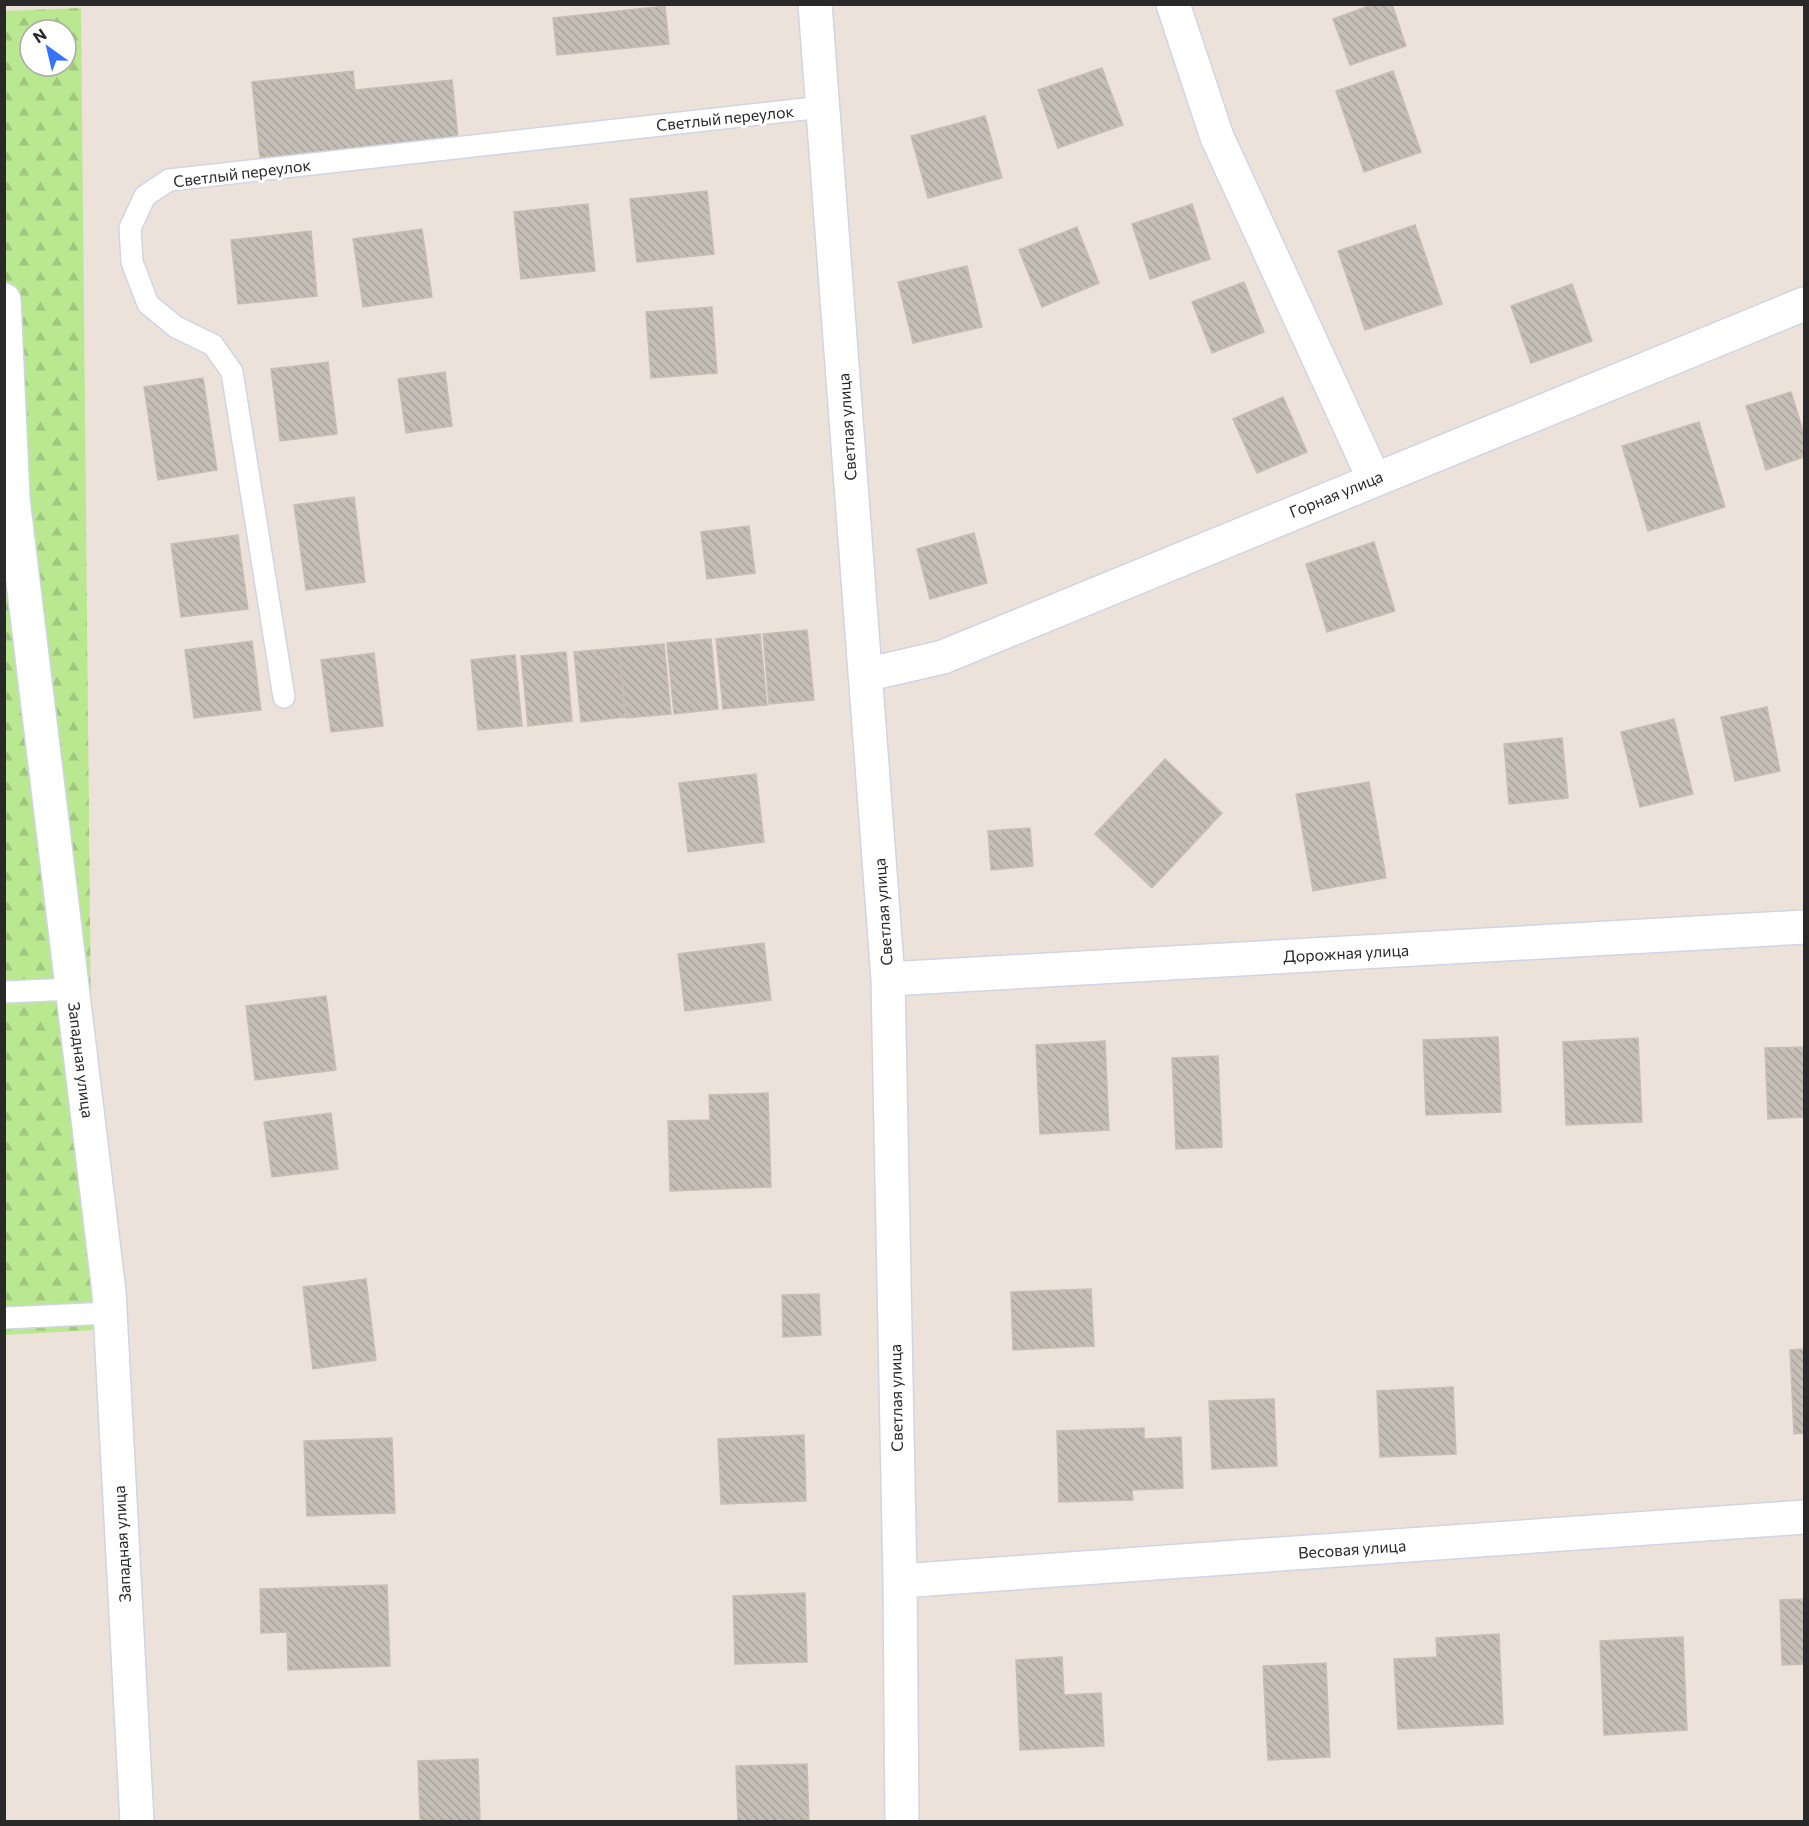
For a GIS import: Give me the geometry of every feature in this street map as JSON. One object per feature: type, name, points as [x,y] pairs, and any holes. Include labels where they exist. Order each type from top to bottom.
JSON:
[{"type":"street","name":"Светлая улица","points":[[815,4],[888,979],[900,1581],[902,1821]]},
{"type":"street","points":[[1173,4],[1217,137],[1374,479]]},
{"type":"street","name":"Западная улица","points":[[4,300],[10,508],[109,1292],[137,1821]]},
{"type":"street","name":"Горная улица","points":[[866,675],[943,657],[1804,304]]},
{"type":"street","name":"Дорожная улица","points":[[888,979],[1804,927]]},
{"type":"street","name":"Весовая улица","points":[[900,1581],[1804,1517]]},
{"type":"lane","name":"Светлый переулок","points":[[284,697],[232,372],[213,345],[176,327],[148,304],[132,262],[130,228],[145,196],[169,180],[822,107]]},
{"type":"lane","points":[[4,992],[72,989]]},
{"type":"lane","points":[[4,1318],[110,1313]]},
{"type":"green space","points":[[81,8],[94,1330],[5,1335],[4,11]]},
{"type":"building","points":[[1374,4],[1392,4],[1406,46],[1350,65],[1333,19]]},
{"type":"building","points":[[665,6],[669,44],[557,55],[553,18]]},
{"type":"building","points":[[1102,68],[1123,125],[1058,148],[1038,90]]},
{"type":"building","points":[[353,71],[355,90],[452,80],[458,137],[260,158],[252,82]]},
{"type":"building","points":[[1393,71],[1421,152],[1364,172],[1336,91]]},
{"type":"building","points":[[985,116],[1002,178],[928,198],[911,136]]},
{"type":"building","points":[[707,191],[714,254],[637,262],[630,199]]},
{"type":"building","points":[[588,204],[595,271],[521,279],[514,212]]},
{"type":"building","points":[[1192,204],[1210,259],[1150,279],[1132,224]]},
{"type":"building","points":[[1415,225],[1442,304],[1365,330],[1338,251]]},
{"type":"building","points":[[1077,227],[1099,283],[1042,307],[1019,250]]},
{"type":"building","points":[[422,229],[432,297],[363,307],[353,239]]},
{"type":"building","points":[[311,231],[317,296],[238,304],[231,240]]},
{"type":"building","points":[[967,266],[982,327],[913,343],[898,282]]},
{"type":"building","points":[[1244,282],[1264,332],[1212,353],[1192,302]]},
{"type":"building","points":[[1572,284],[1592,341],[1531,363],[1511,306]]},
{"type":"building","points":[[712,307],[717,373],[651,378],[646,312]]},
{"type":"building","points":[[328,362],[337,434],[280,441],[271,369]]},
{"type":"building","points":[[445,372],[452,426],[406,433],[398,379]]},
{"type":"building","points":[[203,378],[217,470],[158,480],[144,387]]},
{"type":"building","points":[[1791,392],[1804,434],[1804,457],[1766,470],[1746,406]]},
{"type":"building","points":[[1283,397],[1307,452],[1257,473],[1233,419]]},
{"type":"building","points":[[1699,422],[1725,507],[1648,531],[1622,446]]},
{"type":"building","points":[[354,497],[365,582],[306,590],[294,505]]},
{"type":"building","points":[[749,526],[755,573],[707,579],[701,532]]},
{"type":"building","points":[[974,533],[987,583],[930,599],[917,549]]},
{"type":"building","points":[[238,535],[248,609],[181,617],[171,544]]},
{"type":"building","points":[[1374,542],[1395,611],[1327,632],[1306,564]]},
{"type":"building","points":[[807,630],[814,700],[769,704],[763,634]]},
{"type":"building","points":[[760,634],[767,705],[723,709],[716,639]]},
{"type":"building","points":[[711,639],[718,709],[674,714],[667,643]]},
{"type":"building","points":[[252,641],[261,710],[194,718],[185,650]]},
{"type":"building","points":[[664,644],[671,714],[626,718],[619,648]]},
{"type":"building","points":[[619,648],[625,717],[581,722],[574,652]]},
{"type":"building","points":[[566,652],[572,721],[528,726],[521,656]]},
{"type":"building","points":[[374,653],[383,726],[331,732],[321,660]]},
{"type":"building","points":[[515,655],[522,726],[478,730],[471,660]]},
{"type":"building","points":[[1767,707],[1780,771],[1735,781],[1721,717]]},
{"type":"building","points":[[1674,719],[1693,794],[1640,807],[1621,732]]},
{"type":"building","points":[[1562,738],[1568,798],[1509,804],[1504,744]]},
{"type":"building","points":[[1165,759],[1222,813],[1152,888],[1095,834]]},
{"type":"building","points":[[756,774],[764,842],[688,852],[679,783]]},
{"type":"building","points":[[1369,782],[1386,878],[1313,891],[1296,794]]},
{"type":"building","points":[[1030,828],[1033,866],[991,870],[988,831]]},
{"type":"building","points":[[764,943],[771,1000],[685,1011],[678,954]]},
{"type":"building","points":[[326,996],[336,1070],[255,1080],[246,1006]]},
{"type":"building","points":[[1498,1037],[1501,1112],[1426,1115],[1423,1040]]},
{"type":"building","points":[[1638,1038],[1642,1122],[1566,1125],[1563,1042]]},
{"type":"building","points":[[1105,1041],[1109,1130],[1040,1134],[1036,1045]]},
{"type":"building","points":[[1804,1047],[1804,1117],[1768,1119],[1765,1048]]},
{"type":"building","points":[[1218,1056],[1222,1147],[1176,1149],[1172,1058]]},
{"type":"building","points":[[768,1093],[771,1187],[670,1191],[668,1121],[710,1120],[709,1095]]},
{"type":"building","points":[[331,1113],[338,1169],[272,1177],[264,1122]]},
{"type":"building","points":[[366,1279],[376,1360],[313,1369],[303,1287]]},
{"type":"building","points":[[1091,1289],[1094,1346],[1013,1350],[1011,1292]]},
{"type":"building","points":[[819,1294],[821,1335],[783,1337],[782,1295]]},
{"type":"building","points":[[1804,1349],[1804,1433],[1794,1434],[1790,1350]]},
{"type":"building","points":[[1453,1387],[1456,1454],[1380,1457],[1377,1391]]},
{"type":"building","points":[[1274,1399],[1277,1466],[1212,1469],[1209,1401]]},
{"type":"building","points":[[1144,1428],[1144,1439],[1181,1437],[1183,1488],[1132,1490],[1133,1500],[1059,1502],[1057,1431]]},
{"type":"building","points":[[804,1435],[806,1501],[721,1504],[718,1439]]},
{"type":"building","points":[[392,1438],[395,1513],[307,1516],[304,1441]]},
{"type":"building","points":[[387,1585],[390,1666],[288,1670],[287,1632],[261,1633],[260,1589]]},
{"type":"building","points":[[805,1593],[807,1662],[735,1664],[733,1596]]},
{"type":"building","points":[[1804,1599],[1804,1664],[1782,1665],[1780,1600]]},
{"type":"building","points":[[1499,1634],[1503,1724],[1398,1729],[1394,1659],[1437,1657],[1436,1638]]},
{"type":"building","points":[[1683,1637],[1687,1730],[1604,1735],[1600,1641]]},
{"type":"building","points":[[1062,1657],[1064,1695],[1101,1693],[1104,1746],[1020,1750],[1016,1660]]},
{"type":"building","points":[[1326,1663],[1330,1757],[1268,1760],[1263,1666]]},
{"type":"building","points":[[478,1759],[480,1822],[420,1822],[418,1761]]},
{"type":"building","points":[[807,1764],[809,1822],[738,1822],[736,1766]]}]
